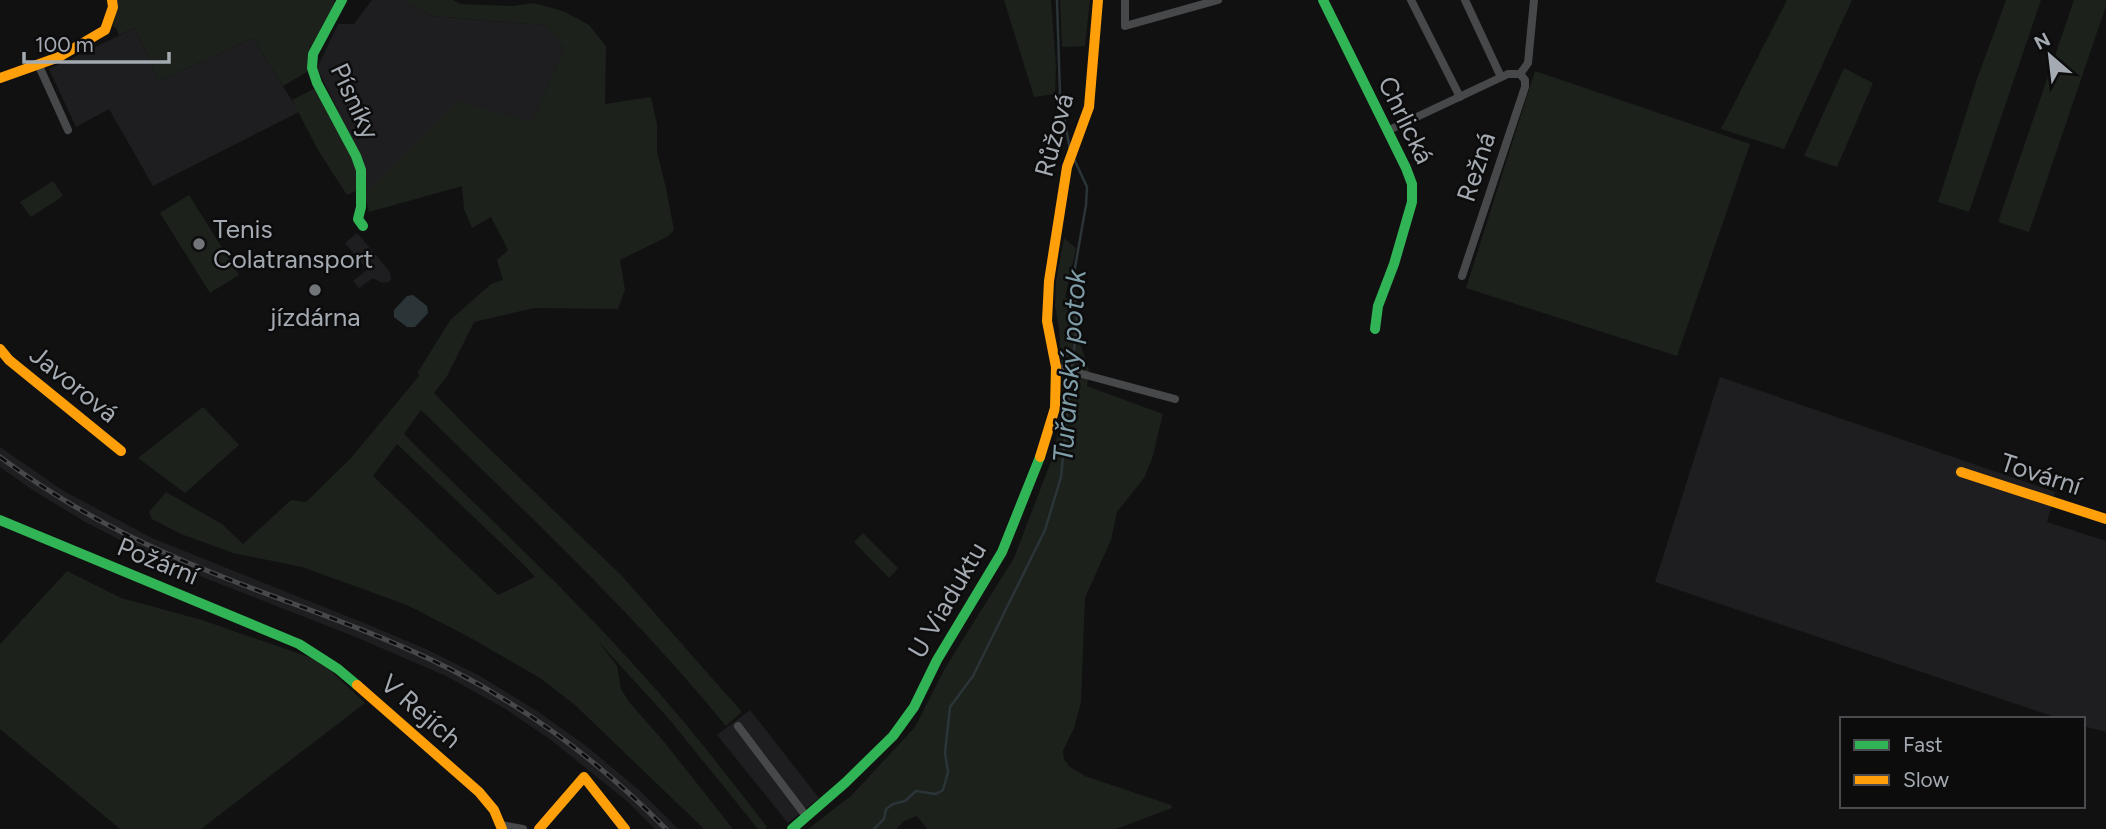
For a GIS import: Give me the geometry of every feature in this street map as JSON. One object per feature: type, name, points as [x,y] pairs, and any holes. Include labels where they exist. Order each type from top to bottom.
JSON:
[{"type":"street","points":[[0,78],[59,57],[105,30],[113,7],[112,0]]},
{"type":"street","name":"Písníky","points":[[342,0],[313,54],[312,68],[361,170],[361,207],[358,219],[363,226]]},
{"type":"street","name":"Růžová","points":[[1055,239],[1069,160],[1089,107],[1098,0]]},
{"type":"street","points":[[1125,0],[1125,26],[1218,0]]},
{"type":"street","name":"Chrlická","points":[[1323,0],[1406,168],[1413,189],[1410,212],[1378,306],[1375,329]]},
{"type":"street","points":[[1411,0],[1460,97]]},
{"type":"street","points":[[1476,0],[1466,3],[1501,77]]},
{"type":"street","name":"Režná","points":[[1520,74],[1528,62],[1534,0]]},
{"type":"street","points":[[39,66],[68,130]]},
{"type":"street","name":"Režná","points":[[1387,131],[1513,72],[1520,74],[1525,80],[1525,87],[1462,276]]},
{"type":"street","name":"U Viaduktu","points":[[792,829],[883,746],[915,707],[937,660],[1002,552],[1043,450],[1055,408],[1056,367],[1047,321],[1055,239]]},
{"type":"street","name":"Javorová","points":[[0,349],[9,360],[121,451]]},
{"type":"street","points":[[1056,367],[1175,399]]},
{"type":"street","name":"Tovární","points":[[1961,472],[2106,519]]},
{"type":"street","name":"Požární","points":[[0,520],[299,644]]},
{"type":"street","name":"V Rejích","points":[[299,644],[346,677],[479,792],[494,810],[501,827],[523,829]]},
{"type":"street","points":[[738,726],[806,816]]},
{"type":"street","points":[[539,829],[584,777],[625,829]]},
{"type":"shaded area","points":[[117,0],[334,0],[335,3],[308,52],[307,72],[283,86],[253,38],[159,81],[135,28],[119,35],[113,27]]},
{"type":"shaded area","points":[[372,0],[403,0],[433,16],[546,25],[564,48],[532,123],[364,193],[364,164],[317,68],[338,24],[354,24]]},
{"type":"shaded area","points":[[403,0],[453,0],[460,4],[513,6],[534,3],[563,11],[589,25],[606,46],[605,104],[651,97],[657,124],[657,152],[674,230],[667,237],[620,260],[625,290],[618,309],[534,308],[474,322],[447,376],[434,393],[621,575],[742,712],[726,726],[616,603],[421,410],[404,434],[556,582],[659,693],[767,827],[765,829],[758,829],[669,719],[598,641],[617,666],[621,689],[629,702],[733,829],[704,829],[575,705],[540,678],[469,637],[407,605],[302,567],[233,553],[181,534],[152,519],[149,512],[166,492],[222,524],[243,544],[291,500],[306,502],[351,458],[419,376],[418,372],[451,319],[491,284],[503,280],[497,260],[508,250],[491,217],[472,228],[464,209],[462,186],[369,212],[364,193],[457,101],[532,122],[564,48],[545,25],[433,16]],"holes":[[[397,444],[535,577],[498,595],[373,476]]]},
{"type":"shaded area","points":[[1004,0],[1051,0],[1056,67],[1055,94],[1034,97]]},
{"type":"shaded area","points":[[1060,0],[1090,0],[1085,46],[1062,47]]},
{"type":"shaded area","points":[[1787,0],[1852,0],[1784,149],[1721,129]]},
{"type":"shaded area","points":[[2006,0],[2041,0],[1969,212],[1938,202],[1976,82]]},
{"type":"shaded area","points":[[2074,0],[2106,0],[2106,6],[2029,232],[1998,222]]},
{"type":"shaded area","points":[[135,28],[159,81],[253,38],[299,112],[153,186],[109,109],[76,127],[49,69]]},
{"type":"shaded area","points":[[1844,68],[1873,83],[1837,167],[1804,156]]},
{"type":"shaded area","points":[[1535,71],[1750,144],[1677,356],[1466,288]]},
{"type":"shaded area","points":[[316,88],[354,164],[358,190],[347,195],[318,150],[292,100]]},
{"type":"shaded area","points":[[53,181],[63,196],[31,217],[20,202]]},
{"type":"shaded area","name":"Tenis Colatransport","points":[[189,195],[239,275],[210,293],[160,213]]},
{"type":"shaded area","points":[[357,233],[390,272],[389,282],[382,283],[373,278],[359,288],[353,281],[367,270],[345,243]]},
{"type":"shaded area","points":[[1064,238],[1076,248],[1065,298],[1076,297],[1076,331],[1089,370],[1087,386],[1163,414],[1152,459],[1144,478],[1117,512],[1111,540],[1085,598],[1081,702],[1074,728],[1063,751],[1064,759],[1070,767],[1085,776],[1171,805],[1172,808],[1116,829],[927,829],[917,816],[904,821],[896,829],[808,829],[852,795],[915,727],[945,668],[1014,558],[1055,451],[1063,390],[1055,306],[1056,281]]},
{"type":"shaded area","points":[[413,295],[427,306],[428,313],[415,327],[407,327],[394,317],[394,310],[407,296]]},
{"type":"shaded area","points":[[1720,377],[2055,492],[2047,522],[2106,541],[2106,732],[2085,727],[2085,717],[2055,717],[1655,582]]},
{"type":"shaded area","points":[[203,407],[239,445],[185,493],[138,458]]},
{"type":"shaded area","points":[[0,447],[62,490],[152,538],[426,649],[480,676],[585,745],[639,790],[678,829],[655,829],[628,802],[551,740],[504,708],[446,676],[358,638],[179,568],[85,522],[0,467]]},
{"type":"shaded area","points":[[863,533],[898,568],[889,578],[854,542]]},
{"type":"shaded area","points":[[67,571],[121,598],[202,620],[312,658],[330,670],[365,703],[201,829],[120,829],[0,729],[0,644]]},
{"type":"shaded area","points":[[750,710],[819,798],[788,823],[717,735]]},
{"type":"waterway","name":"Tuřanský potok","points":[[1057,0],[1060,94],[1070,150]]},
{"type":"waterway","name":"Tuřanský potok","points":[[1072,368],[1077,323],[1073,279],[1087,187],[1074,159]]},
{"type":"waterway","name":"Tuřanský potok","points":[[874,829],[884,819],[886,809],[893,804],[905,801],[916,791],[936,794],[943,790],[948,772],[945,753],[950,707],[973,676],[1045,530],[1061,477],[1071,375]]},
{"type":"railway","points":[[0,457],[64,500],[155,549],[384,639],[480,685],[565,740],[642,805],[666,829]]},
{"type":"traffic: fast","points":[[342,0],[313,54],[312,68],[361,170],[361,207],[358,219],[363,226]]},
{"type":"traffic: fast","points":[[1323,0],[1412,184],[1412,202],[1394,264],[1378,306],[1375,329]]},
{"type":"traffic: fast","points":[[792,829],[893,736],[914,707],[937,660],[1002,552],[1040,457]]},
{"type":"traffic: fast","points":[[0,520],[299,644],[357,685]]},
{"type":"traffic: slow","points":[[0,78],[59,57],[105,30],[113,7],[112,0]]},
{"type":"traffic: slow","points":[[1040,457],[1055,408],[1056,367],[1047,321],[1049,281],[1067,167],[1089,107],[1098,0]]},
{"type":"traffic: slow","points":[[0,349],[9,360],[121,451]]},
{"type":"traffic: slow","points":[[1961,472],[2106,519]]},
{"type":"traffic: slow","points":[[357,685],[479,792],[494,810],[502,829]]},
{"type":"traffic: slow","points":[[539,829],[584,777],[625,829]]},
{"type":"place","name":"Tenis Colatransport","points":[[199,244]]},
{"type":"place","name":"jízdárna","points":[[315,290]]}]
